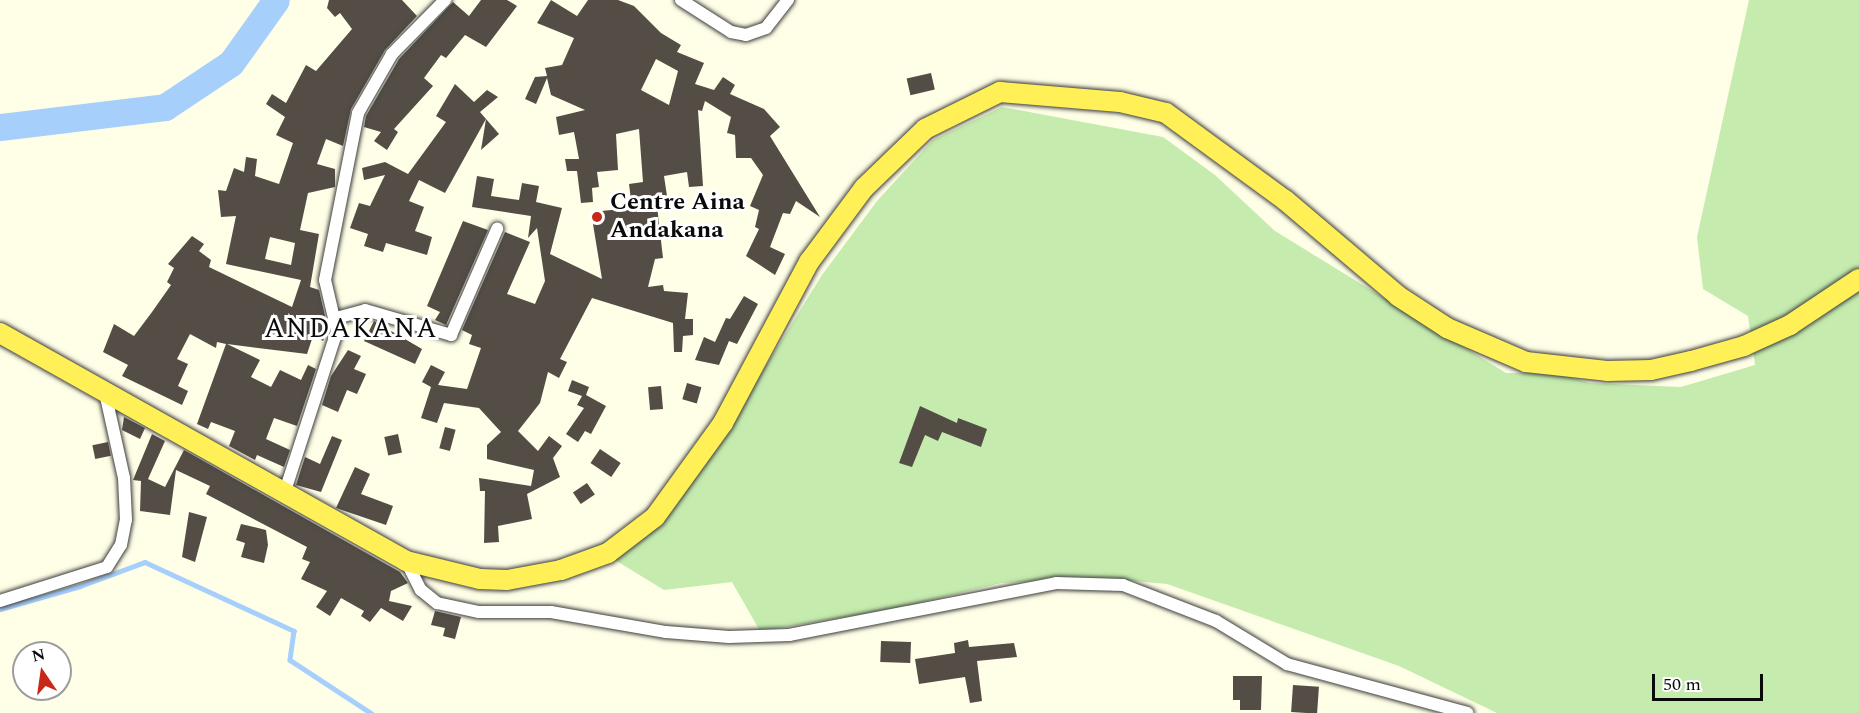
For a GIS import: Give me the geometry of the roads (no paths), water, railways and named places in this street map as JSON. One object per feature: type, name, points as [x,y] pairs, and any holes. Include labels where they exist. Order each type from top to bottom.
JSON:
[{"type":"main road","points":[[0,333],[406,561],[480,579],[507,580],[561,570],[625,542],[655,517],[692,472],[809,262],[864,188],[925,129],[1000,92],[1120,102],[1166,113],[1285,200],[1398,296],[1447,328],[1526,362],[1607,371],[1651,370],[1691,361],[1744,346],[1791,325],[1859,279]]},
{"type":"street","points":[[285,491],[325,374],[337,331],[336,318],[327,300],[324,280],[358,113],[392,54],[445,0]]},
{"type":"street","points":[[681,0],[731,32],[746,35],[766,28],[788,0]]},
{"type":"street","points":[[336,318],[364,310],[451,335],[497,229]]},
{"type":"street","points":[[0,601],[107,567],[121,545],[126,520],[124,478],[105,392]]},
{"type":"street","points":[[406,561],[421,590],[436,603],[479,612],[550,612],[666,632],[729,637],[789,635],[1056,583],[1123,585],[1216,621],[1287,664],[1467,713]]},
{"type":"waterway","points":[[0,127],[165,107],[231,63],[276,0]]},
{"type":"waterway","points":[[0,609],[80,586],[145,562],[294,631],[290,660],[371,713]]},
{"type":"place","name":"Centre Aina Andakana","points":[[597,217]]},
{"type":"district","name":"ANDAKANA","points":[[351,330]]}]
